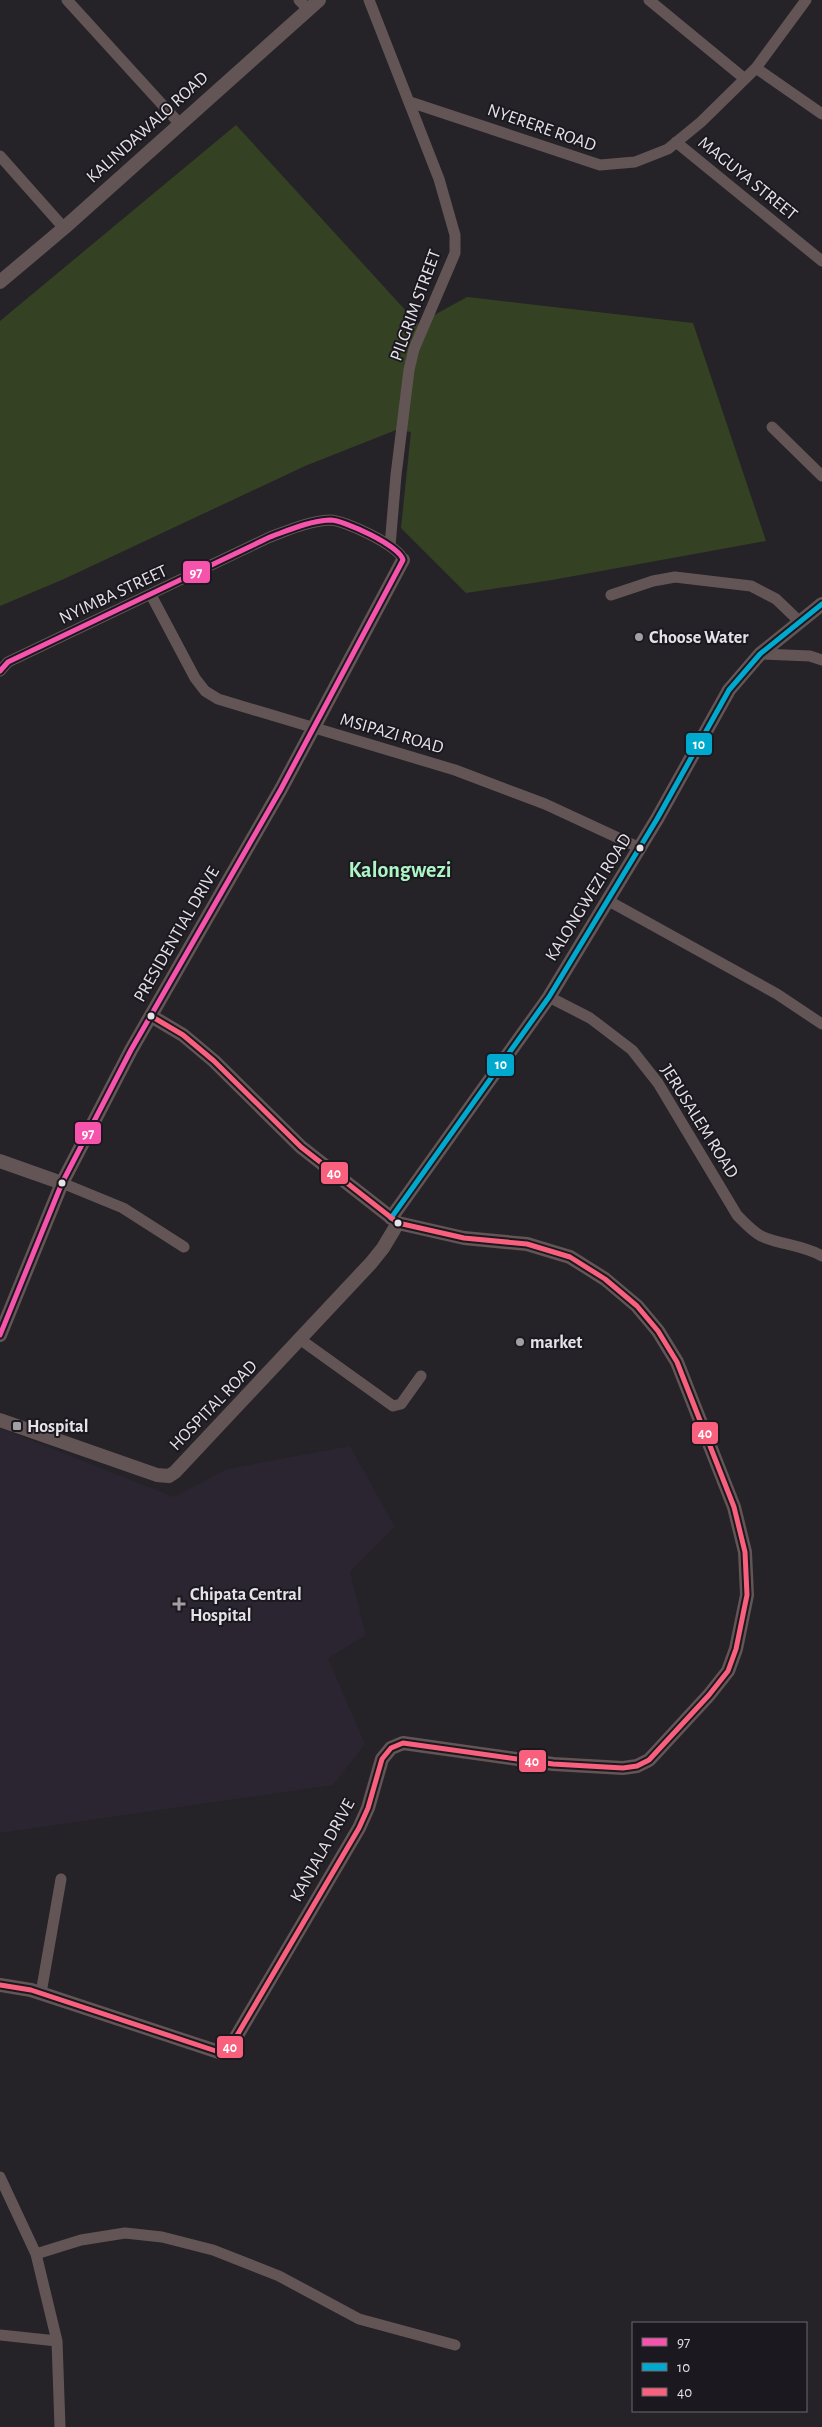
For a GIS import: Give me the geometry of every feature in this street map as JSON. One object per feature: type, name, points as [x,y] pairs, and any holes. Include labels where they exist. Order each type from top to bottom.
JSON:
[{"type":"street","points":[[67,0],[179,123]]},
{"type":"street","name":"KALINDAWALO ROAD","points":[[0,282],[64,228],[304,5],[319,0]]},
{"type":"street","name":"PILGRIM STREET","points":[[368,0],[439,179],[455,236],[455,253],[414,349],[409,370],[396,476],[390,546]]},
{"type":"street","points":[[650,0],[745,79]]},
{"type":"street","name":"NYERERE ROAD","points":[[410,102],[600,165],[635,162],[668,149],[701,122],[756,68],[806,0]]},
{"type":"street","points":[[756,68],[822,114]]},
{"type":"street","name":"MAGUYA STREET","points":[[676,142],[822,261]]},
{"type":"street","points":[[0,156],[64,228]]},
{"type":"street","points":[[772,427],[822,476]]},
{"type":"street","name":"NYIMBA STREET","points":[[0,670],[8,662],[270,537],[308,523],[332,520],[354,528],[390,546],[400,554],[403,560]]},
{"type":"street","name":"PRESIDENTIAL DRIVE","points":[[0,1335],[62,1183],[151,1016],[314,729],[403,560]]},
{"type":"street","points":[[611,595],[653,581],[675,577],[751,586],[776,599],[800,622]]},
{"type":"street","name":"MSIPAZI ROAD","points":[[151,595],[194,678],[205,691],[218,699],[455,770],[504,787],[640,848]]},
{"type":"street","name":"KALONGWEZI ROAD","points":[[395,1221],[549,997],[640,848],[728,690],[760,654],[822,604]]},
{"type":"street","points":[[760,654],[810,656],[822,660]]},
{"type":"street","points":[[607,900],[777,994],[822,1024]]},
{"type":"street","name":"JERUSALEM ROAD","points":[[549,997],[590,1018],[632,1050],[658,1083],[737,1215],[748,1226],[761,1236],[808,1248],[822,1256]]},
{"type":"street","name":"KANJALA DRIVE","points":[[0,1986],[41,1993],[222,2053],[230,2049],[359,1828],[368,1808],[382,1759],[391,1748],[403,1743],[553,1764],[623,1768],[637,1766],[649,1760],[709,1695],[728,1671],[743,1622],[747,1595],[745,1552],[734,1507],[677,1362],[658,1331],[637,1306],[605,1279],[570,1257],[527,1244],[464,1238],[395,1221],[301,1147],[214,1061],[183,1036],[151,1016]]},
{"type":"street","points":[[0,1161],[62,1183],[123,1208],[184,1248]]},
{"type":"street","name":"HOSPITAL ROAD","points":[[0,1420],[158,1475],[168,1476],[175,1472],[301,1340],[383,1248],[395,1221]]},
{"type":"street","points":[[301,1340],[393,1406],[401,1404],[421,1376]]},
{"type":"street","points":[[41,1993],[61,1879]]},
{"type":"street","points":[[0,2177],[36,2254],[57,2341],[60,2427]]},
{"type":"street","points":[[36,2254],[81,2240],[125,2234],[162,2237],[213,2250],[279,2276],[359,2319],[455,2345]]},
{"type":"street","points":[[0,2335],[57,2341]]},
{"type":"shaded area","name":"Chipata Central Hospital","points":[[0,1428],[174,1497],[227,1469],[350,1446],[395,1527],[350,1572],[366,1635],[328,1658],[365,1744],[333,1785],[0,1833]]},
{"type":"green space","points":[[236,125],[418,324],[467,297],[693,323],[766,541],[552,580],[466,593],[401,528],[411,432],[396,430],[305,466],[64,579],[0,606],[0,321]]},
{"type":"transit line","name":"97","points":[[0,671],[8,662],[270,537],[307,524],[330,520],[347,524],[382,541],[400,554],[403,560],[281,789],[131,1050],[62,1183],[0,1335]]},
{"type":"transit line","name":"10","points":[[391,1218],[549,997],[657,819],[729,690],[760,654],[822,604]]},
{"type":"transit line","name":"40","points":[[0,1985],[31,1990],[222,2053],[229,2049],[359,1828],[368,1808],[382,1759],[391,1748],[403,1743],[553,1764],[623,1768],[637,1766],[649,1760],[709,1695],[728,1671],[736,1649],[747,1595],[745,1552],[734,1507],[677,1362],[658,1331],[637,1306],[605,1279],[570,1257],[527,1244],[464,1238],[398,1223],[301,1147],[214,1061],[183,1035],[151,1016]]},
{"type":"place","name":"Choose Water","points":[[639,637]]},
{"type":"place","name":"market","points":[[520,1342]]},
{"type":"place","name":"Hospital","points":[[17,1426]]},
{"type":"place","name":"Chipata Central Hospital","points":[[179,1604]]},
{"type":"district","name":"Kalongwezi","points":[[400,869]]}]
